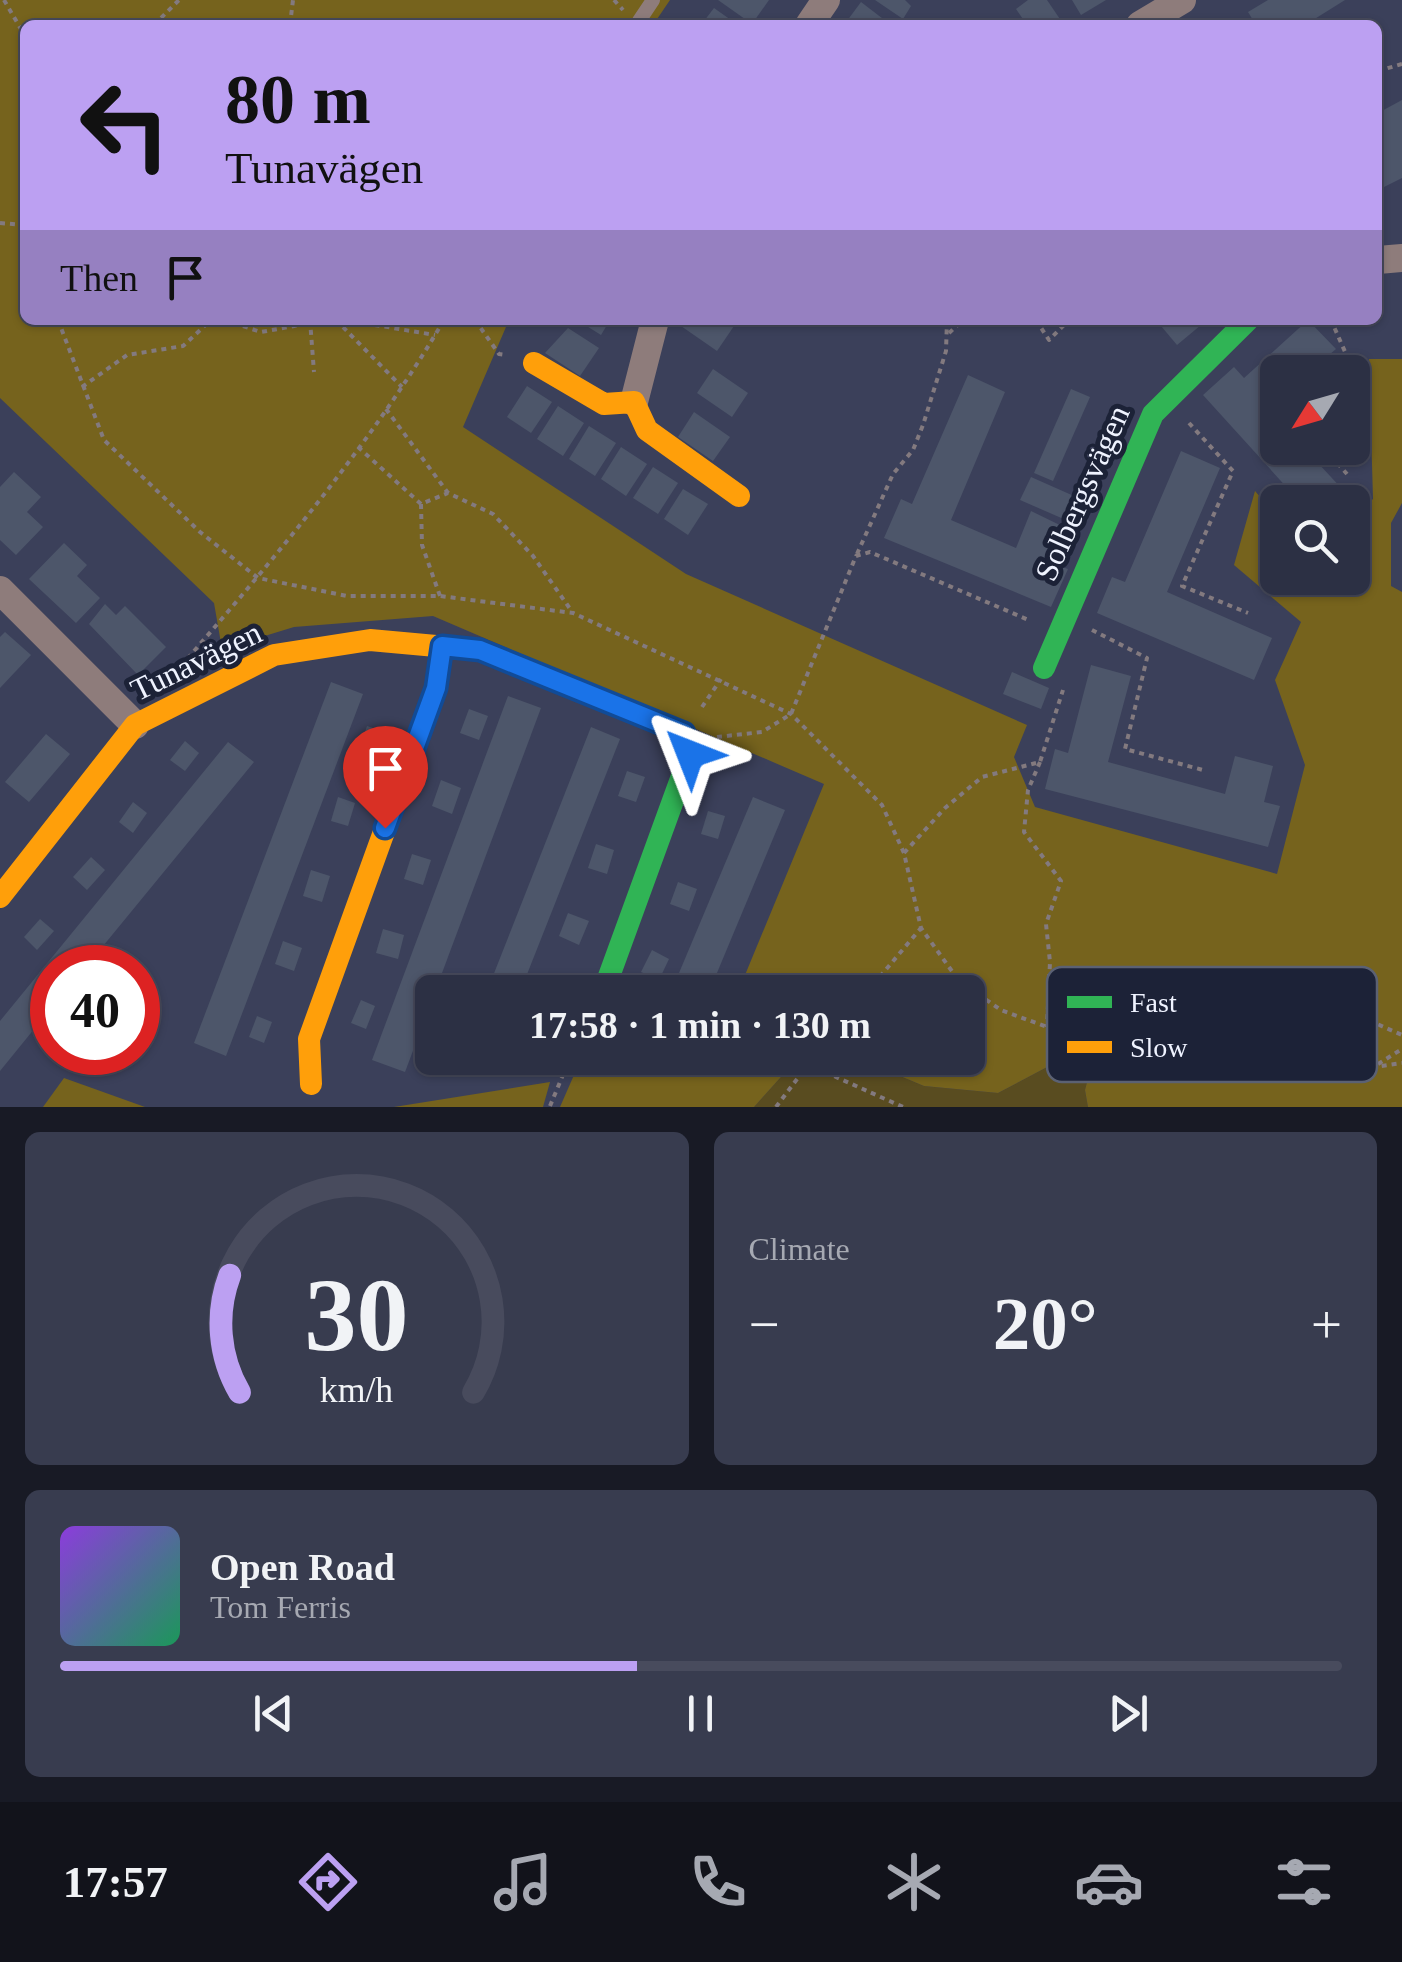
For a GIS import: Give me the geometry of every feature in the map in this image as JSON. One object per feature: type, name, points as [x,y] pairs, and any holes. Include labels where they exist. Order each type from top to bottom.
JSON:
[{"type":"street","points":[[1148,20],[1182,0]]},
{"type":"street","points":[[653,325],[634,402],[647,430],[739,496]]},
{"type":"street","name":"Solbergsvägen","points":[[1044,668],[1153,414],[1243,325]]},
{"type":"street","points":[[534,363],[604,404],[634,402]]},
{"type":"street","points":[[0,590],[135,724]]},
{"type":"street","name":"Tunavägen","points":[[0,897],[135,724],[274,655],[370,640],[480,650],[684,733]]},
{"type":"street","points":[[311,1084],[309,1040],[436,688],[442,646]]},
{"type":"street","points":[[610,975],[690,754],[684,733]]},
{"type":"path","points":[[4,0],[20,27]]},
{"type":"path","points":[[159,20],[179,0]]},
{"type":"path","points":[[60,325],[104,440],[200,532],[258,578],[347,596],[440,596],[573,612],[791,714],[882,804],[904,853],[921,928],[959,981],[1001,1010],[1046,1028],[1047,1012]]},
{"type":"path","points":[[82,387],[126,355],[184,346],[206,325]]},
{"type":"path","points":[[239,325],[261,332],[299,325]]},
{"type":"path","points":[[310,325],[314,372]]},
{"type":"path","points":[[341,325],[402,387]]},
{"type":"path","points":[[372,325],[435,336]]},
{"type":"path","points":[[176,671],[258,578],[402,387],[441,325]]},
{"type":"path","points":[[478,325],[498,354],[521,356],[534,363]]},
{"type":"path","points":[[684,733],[745,736],[762,732],[791,714],[893,474],[913,450],[949,333],[948,325]]},
{"type":"path","points":[[949,333],[958,325]]},
{"type":"path","points":[[1039,325],[1049,340],[1064,325]]},
{"type":"path","points":[[1333,325],[1345,355]]},
{"type":"path","points":[[1166,397],[1233,471],[1182,586],[1248,614]]},
{"type":"path","points":[[386,409],[448,494],[493,514],[533,556],[573,612]]},
{"type":"path","points":[[358,447],[421,504],[422,546],[440,596]]},
{"type":"path","points":[[1340,465],[1348,474]]},
{"type":"path","points":[[421,504],[448,494]]},
{"type":"path","points":[[856,556],[870,552],[1148,658],[1125,749],[1202,770]]},
{"type":"path","points":[[1044,668],[1064,692],[1028,790],[1024,832],[1061,882],[1046,924],[1050,967]]},
{"type":"path","points":[[904,853],[945,808],[982,777],[1040,762]]},
{"type":"path","points":[[881,975],[921,928]]},
{"type":"path","points":[[1377,1023],[1402,1034]]},
{"type":"path","points":[[1377,1065],[1402,1050]]},
{"type":"path","points":[[1377,1067],[1402,1063]]},
{"type":"path","points":[[550,1107],[563,1075]]},
{"type":"path","points":[[776,1107],[799,1075]]},
{"type":"path","points":[[832,1075],[903,1107]]},
{"type":"shaded area","points":[[0,0],[670,0],[656,20],[20,20],[20,325],[507,325],[463,427],[686,574],[1027,725],[1014,757],[1035,807],[1277,874],[1305,765],[1275,680],[1301,622],[1269,595],[1370,595],[1370,359],[1402,359],[1402,503],[1391,523],[1391,586],[1402,592],[1402,1107],[1088,1107],[1087,1082],[1377,1082],[1377,967],[1047,967],[1047,1067],[998,1093],[924,1086],[898,1075],[985,1075],[985,975],[745,975],[824,784],[433,616],[294,627],[222,649],[214,603],[0,398]]},
{"type":"shaded area","points":[[1255,491],[1260,497],[1260,587],[1234,565]]},
{"type":"shaded area","points":[[1047,1067],[1047,1082],[1087,1082],[1088,1107],[754,1107],[783,1075],[898,1075],[924,1086],[998,1093]]},
{"type":"shaded area","points":[[574,1075],[783,1075],[754,1107],[560,1107]]},
{"type":"shaded area","points":[[64,1078],[145,1107],[43,1107]]},
{"type":"shaded area","points":[[550,1082],[543,1107],[394,1107]]},
{"type":"building","points":[[718,0],[769,0],[755,20],[746,20]]},
{"type":"building","points":[[875,0],[905,0],[911,6],[903,19]]},
{"type":"building","points":[[1028,0],[1047,0],[1061,20],[1024,20],[1016,9]]},
{"type":"building","points":[[1072,0],[1106,0],[1081,15]]},
{"type":"building","points":[[1268,0],[1345,0],[1313,20],[1253,20],[1248,12]]},
{"type":"building","points":[[861,2],[884,20],[848,20]]},
{"type":"building","points":[[714,8],[731,20],[705,20]]},
{"type":"building","points":[[1402,100],[1402,178],[1382,188],[1382,111]]},
{"type":"building","points":[[585,325],[607,325],[601,335]]},
{"type":"building","points":[[732,325],[734,326],[717,351],[681,326]]},
{"type":"building","points":[[1160,325],[1201,325],[1177,345]]},
{"type":"building","points":[[1302,325],[1313,325],[1336,349],[1329,355],[1269,355]]},
{"type":"building","points":[[568,328],[599,348],[580,376],[545,353]]},
{"type":"building","points":[[1260,364],[1260,458],[1203,395],[1234,367],[1244,378]]},
{"type":"building","points":[[713,369],[748,393],[732,417],[697,393]]},
{"type":"building","points":[[968,375],[1005,392],[951,520],[1016,548],[1031,511],[1068,529],[1054,564],[1068,569],[1051,607],[884,538],[901,499],[912,504]]},
{"type":"building","points":[[527,386],[552,402],[531,433],[507,417]]},
{"type":"building","points":[[1071,389],[1090,397],[1053,481],[1034,473]]},
{"type":"building","points":[[558,406],[584,423],[563,456],[537,439]]},
{"type":"building","points":[[694,412],[730,437],[713,461],[678,437]]},
{"type":"building","points":[[589,426],[616,443],[595,476],[569,459]]},
{"type":"building","points":[[621,447],[647,464],[626,496],[601,479]]},
{"type":"building","points":[[1181,451],[1220,468],[1167,592],[1272,638],[1254,680],[1097,613],[1112,577],[1125,582]]},
{"type":"building","points":[[1266,465],[1320,465],[1338,485],[1285,485]]},
{"type":"building","points":[[653,467],[678,483],[658,514],[633,498]]},
{"type":"building","points":[[14,472],[41,497],[27,512],[43,527],[16,555],[0,540],[0,487]]},
{"type":"building","points":[[1031,477],[1092,504],[1082,527],[1020,500]]},
{"type":"building","points":[[683,489],[708,504],[688,535],[664,519]]},
{"type":"building","points":[[64,543],[87,565],[77,576],[100,598],[76,623],[29,579]]},
{"type":"building","points":[[105,604],[116,615],[125,606],[166,647],[138,675],[89,624]]},
{"type":"building","points":[[5,632],[31,655],[0,688],[0,637]]},
{"type":"building","points":[[1091,665],[1131,676],[1108,762],[1225,794],[1235,756],[1273,766],[1264,802],[1280,806],[1268,847],[1045,789],[1055,749],[1068,753]]},
{"type":"building","points":[[1012,672],[1049,688],[1041,709],[1003,694]]},
{"type":"building","points":[[331,682],[363,694],[226,1056],[194,1043]]},
{"type":"building","points":[[508,696],[541,708],[441,975],[415,975],[415,1045],[405,1072],[372,1060]]},
{"type":"building","points":[[469,709],[488,716],[479,740],[460,733]]},
{"type":"building","points":[[367,726],[385,732],[377,756],[359,750]]},
{"type":"building","points":[[591,727],[620,739],[527,975],[493,975]]},
{"type":"building","points":[[46,734],[70,754],[29,802],[5,782]]},
{"type":"building","points":[[185,741],[199,753],[185,771],[170,760]]},
{"type":"building","points":[[228,742],[254,762],[104,945],[62,945]]},
{"type":"building","points":[[627,771],[645,777],[636,802],[618,796]]},
{"type":"building","points":[[441,780],[461,788],[452,814],[432,806]]},
{"type":"building","points":[[338,797],[355,803],[348,826],[331,821]]},
{"type":"building","points":[[753,797],[785,810],[716,975],[678,975]]},
{"type":"building","points":[[133,802],[147,813],[133,833],[119,822]]},
{"type":"building","points":[[708,811],[725,816],[718,839],[701,834]]},
{"type":"building","points":[[596,844],[614,850],[607,874],[588,868]]},
{"type":"building","points":[[412,854],[431,860],[423,885],[404,879]]},
{"type":"building","points":[[91,857],[105,870],[87,890],[73,877]]},
{"type":"building","points":[[311,870],[330,876],[322,902],[303,896]]},
{"type":"building","points":[[678,882],[697,889],[689,911],[670,904]]},
{"type":"building","points":[[568,913],[589,921],[579,945],[559,936]]},
{"type":"building","points":[[40,919],[54,931],[41,945],[32,945],[24,937]]},
{"type":"building","points":[[383,929],[404,935],[398,959],[376,953]]},
{"type":"building","points":[[283,941],[302,948],[294,971],[275,964]]},
{"type":"building","points":[[652,950],[669,959],[661,975],[641,972]]},
{"type":"building","points":[[30,984],[30,1034],[0,1071],[0,1021]]},
{"type":"building","points":[[361,1000],[375,1006],[366,1029],[351,1023]]},
{"type":"building","points":[[257,1016],[272,1022],[264,1043],[249,1037]]},
{"type":"traffic: fast","points":[[1044,668],[1153,414],[1243,325]]},
{"type":"traffic: fast","points":[[609,975],[690,754],[682,732]]},
{"type":"traffic: slow","points":[[534,363],[604,404],[634,402],[647,430],[739,496]]},
{"type":"traffic: slow","points":[[0,897],[135,725],[274,655],[370,640],[480,650],[682,732]]},
{"type":"traffic: slow","points":[[311,1084],[309,1039],[436,688],[442,646]]},
{"type":"route","points":[[385,828],[436,688],[442,646],[480,650],[684,733],[690,754]]}]
